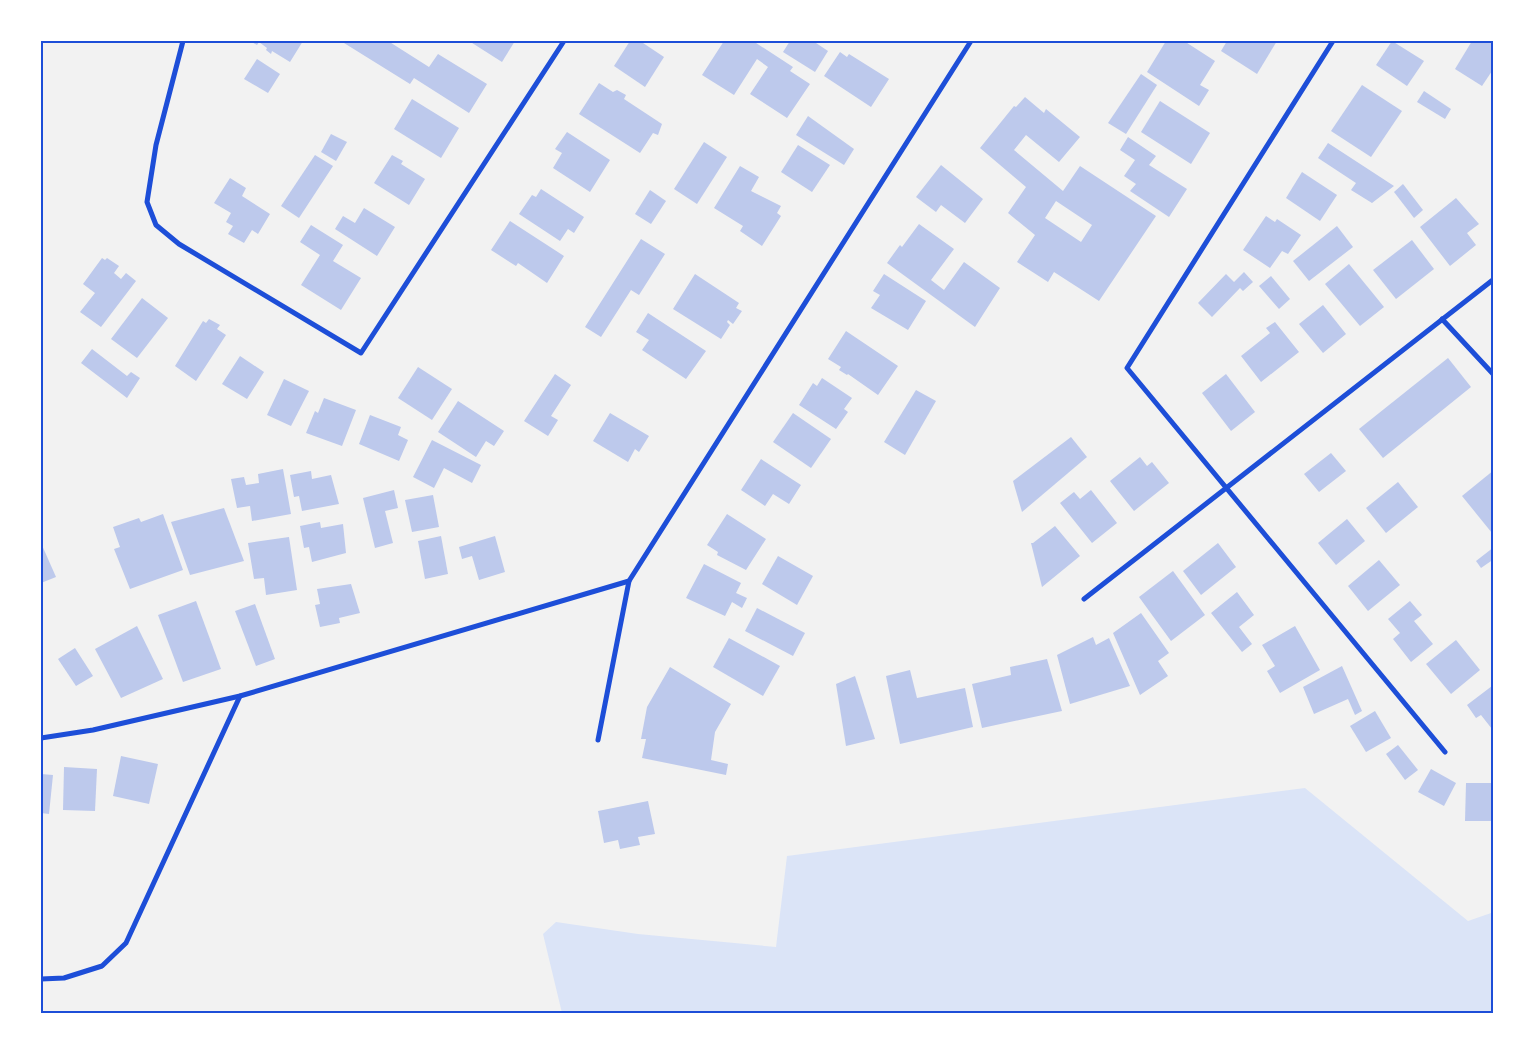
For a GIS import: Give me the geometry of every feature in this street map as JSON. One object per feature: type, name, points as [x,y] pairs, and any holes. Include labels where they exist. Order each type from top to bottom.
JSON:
[{"type":"street","points":[[183,41],[150,175],[147,202],[156,225],[179,244],[361,353],[564,41]]},
{"type":"street","points":[[598,740],[629,581],[971,41]]},
{"type":"street","points":[[1333,41],[1127,368],[1445,752]]},
{"type":"street","points":[[1084,599],[1494,279]]},
{"type":"street","points":[[1442,319],[1494,375]]},
{"type":"street","points":[[41,738],[93,730],[240,696],[629,581]]},
{"type":"street","points":[[41,979],[64,978],[102,966],[126,943],[240,696]]},
{"type":"shaded area","points":[[1305,788],[1468,921],[1494,912],[1494,1013],[562,1013],[543,934],[556,922],[638,934],[776,947],[787,856]]},
{"type":"building","points":[[250,41],[303,41],[290,62],[272,51],[271,54],[259,42],[257,45]]},
{"type":"building","points":[[345,41],[388,41],[429,67],[438,54],[487,84],[469,113],[414,78],[410,84],[344,43]]},
{"type":"building","points":[[469,41],[515,41],[502,62]]},
{"type":"building","points":[[630,41],[640,41],[664,57],[645,87],[614,66]]},
{"type":"building","points":[[724,41],[753,41],[793,67],[790,71],[810,84],[787,118],[750,94],[768,67],[757,59],[734,95],[702,75]]},
{"type":"building","points":[[790,41],[813,41],[828,51],[815,72],[783,52]]},
{"type":"building","points":[[1166,41],[1184,41],[1215,61],[1200,85],[1209,90],[1199,106],[1147,72]]},
{"type":"building","points":[[1227,41],[1277,41],[1257,74],[1221,51]]},
{"type":"building","points":[[1392,41],[1424,61],[1407,86],[1376,65]]},
{"type":"building","points":[[1472,41],[1487,41],[1494,45],[1494,68],[1482,86],[1455,69]]},
{"type":"building","points":[[840,52],[847,57],[849,54],[889,79],[871,107],[824,76]]},
{"type":"building","points":[[257,59],[280,74],[268,93],[244,79]]},
{"type":"building","points":[[1141,74],[1157,85],[1126,134],[1108,123]]},
{"type":"building","points":[[599,83],[613,92],[617,90],[626,95],[624,99],[662,124],[658,135],[653,133],[640,153],[579,114]]},
{"type":"building","points":[[1362,85],[1402,111],[1371,157],[1331,131]]},
{"type":"building","points":[[1424,91],[1451,109],[1445,119],[1417,102]]},
{"type":"building","points":[[1025,97],[1044,113],[1046,109],[1080,137],[1059,162],[1026,135],[1014,150],[1063,191],[1080,166],[1156,216],[1099,301],[1054,272],[1048,282],[1017,262],[1035,235],[1008,213],[1026,187],[980,148],[1014,106],[1016,107]],"holes":[[[1056,201],[1092,225],[1081,242],[1045,218]]]},
{"type":"building","points":[[412,99],[459,128],[441,158],[394,129]]},
{"type":"building","points":[[1160,101],[1210,133],[1191,164],[1141,132]]},
{"type":"building","points":[[808,116],[854,149],[844,165],[796,135]]},
{"type":"building","points":[[567,132],[610,160],[590,192],[553,168],[562,153],[555,149]]},
{"type":"building","points":[[331,134],[347,142],[336,161],[321,152]]},
{"type":"building","points":[[1128,137],[1156,156],[1149,165],[1187,189],[1169,217],[1130,191],[1136,184],[1124,176],[1135,160],[1120,150]]},
{"type":"building","points":[[704,142],[727,157],[697,204],[674,189]]},
{"type":"building","points":[[1328,143],[1394,186],[1372,203],[1351,190],[1356,183],[1318,158]]},
{"type":"building","points":[[798,145],[830,165],[812,192],[781,172]]},
{"type":"building","points":[[315,155],[333,166],[299,218],[281,206]]},
{"type":"building","points":[[392,155],[403,161],[401,164],[425,179],[409,205],[374,183]]},
{"type":"building","points":[[941,165],[983,199],[965,223],[941,205],[936,212],[916,197]]},
{"type":"building","points":[[740,166],[759,177],[751,191],[781,206],[777,213],[781,216],[762,246],[740,231],[743,226],[714,208]]},
{"type":"building","points":[[1302,172],[1337,195],[1320,221],[1286,198]]},
{"type":"building","points":[[230,178],[246,188],[242,196],[270,214],[258,234],[252,230],[244,243],[228,234],[233,226],[226,222],[231,213],[214,203]]},
{"type":"building","points":[[1403,184],[1423,210],[1414,218],[1394,192]]},
{"type":"building","points":[[541,189],[584,217],[574,233],[568,229],[560,241],[519,214],[532,195],[536,197]]},
{"type":"building","points":[[650,190],[666,201],[651,224],[635,214]]},
{"type":"building","points":[[1456,198],[1479,224],[1467,233],[1476,245],[1450,266],[1420,227]]},
{"type":"building","points":[[364,208],[395,227],[377,256],[335,229],[343,216],[355,223]]},
{"type":"building","points":[[1266,216],[1275,222],[1277,219],[1301,235],[1288,254],[1282,251],[1270,268],[1243,250]]},
{"type":"building","points":[[510,221],[564,256],[547,283],[518,263],[516,266],[491,250]]},
{"type":"building","points":[[919,224],[954,249],[931,280],[944,290],[964,262],[1000,288],[975,327],[887,263]]},
{"type":"building","points":[[311,225],[343,245],[333,261],[361,278],[341,310],[301,285],[320,255],[300,242]]},
{"type":"building","points":[[1337,226],[1353,247],[1309,281],[1293,261]]},
{"type":"building","points":[[641,239],[665,254],[639,295],[631,290],[601,337],[585,327]]},
{"type":"building","points":[[1412,240],[1434,269],[1396,299],[1373,270]]},
{"type":"building","points":[[102,258],[105,260],[107,258],[119,266],[114,273],[121,279],[126,273],[136,281],[101,327],[80,312],[95,293],[83,284]]},
{"type":"building","points":[[1349,264],[1384,307],[1360,326],[1325,284]]},
{"type":"building","points":[[1244,272],[1253,282],[1243,291],[1240,288],[1212,317],[1198,303],[1226,274],[1234,282]]},
{"type":"building","points":[[695,274],[739,303],[736,308],[742,311],[733,324],[728,320],[727,322],[730,325],[721,339],[673,309]]},
{"type":"building","points":[[884,274],[926,301],[908,330],[871,308],[880,295],[873,291]]},
{"type":"building","points":[[1271,276],[1290,299],[1279,309],[1259,286]]},
{"type":"building","points":[[142,298],[168,318],[137,358],[111,339]]},
{"type":"building","points":[[1323,305],[1346,334],[1323,353],[1299,324]]},
{"type":"building","points":[[648,313],[706,351],[686,379],[642,350],[649,340],[636,332]]},
{"type":"building","points":[[209,319],[220,325],[217,329],[226,335],[196,381],[175,366],[203,321],[206,323]]},
{"type":"building","points":[[1275,322],[1299,352],[1261,382],[1241,356],[1270,333],[1266,328]]},
{"type":"building","points":[[846,331],[898,366],[878,395],[839,370],[841,367],[828,359]]},
{"type":"building","points":[[92,349],[127,376],[131,372],[140,378],[127,398],[81,363]]},
{"type":"building","points":[[240,356],[264,372],[247,399],[222,384]]},
{"type":"building","points":[[1448,358],[1471,387],[1383,458],[1359,429]]},
{"type":"building","points":[[418,367],[452,389],[432,420],[398,398]]},
{"type":"building","points":[[555,374],[571,385],[551,416],[558,420],[548,436],[524,421]]},
{"type":"building","points":[[1226,374],[1255,412],[1231,431],[1202,393]]},
{"type":"building","points":[[822,378],[852,398],[844,409],[848,412],[836,429],[799,405],[813,383],[817,386]]},
{"type":"building","points":[[284,379],[309,391],[291,426],[267,415]]},
{"type":"building","points":[[916,390],[936,401],[905,455],[884,442]]},
{"type":"building","points":[[324,398],[356,410],[342,446],[306,433],[315,411],[318,413]]},
{"type":"building","points":[[458,401],[504,431],[494,446],[486,441],[476,457],[438,432]]},
{"type":"building","points":[[610,413],[649,436],[639,452],[635,449],[628,462],[593,441]]},
{"type":"building","points":[[793,413],[831,439],[811,468],[773,442]]},
{"type":"building","points":[[370,415],[401,427],[398,435],[408,440],[399,461],[359,444]]},
{"type":"building","points":[[1071,437],[1087,457],[1022,512],[1013,481]]},
{"type":"building","points":[[432,440],[481,465],[472,483],[444,468],[434,488],[413,477]]},
{"type":"building","points":[[1331,453],[1346,471],[1319,492],[1304,474]]},
{"type":"building","points":[[1140,457],[1147,466],[1152,462],[1169,483],[1134,511],[1110,481]]},
{"type":"building","points":[[761,459],[801,485],[789,504],[773,494],[765,506],[741,490]]},
{"type":"building","points":[[283,469],[291,514],[252,521],[250,506],[237,508],[231,479],[244,477],[246,485],[259,483],[258,474]]},
{"type":"building","points":[[1494,470],[1494,531],[1492,533],[1462,496]]},
{"type":"building","points":[[311,471],[312,479],[331,475],[339,504],[302,511],[299,496],[294,497],[290,475]]},
{"type":"building","points":[[1398,482],[1418,507],[1386,533],[1366,508]]},
{"type":"building","points":[[394,490],[398,508],[385,511],[393,543],[375,548],[363,498]]},
{"type":"building","points":[[1091,490],[1117,523],[1092,543],[1060,503],[1074,492],[1080,499]]},
{"type":"building","points":[[433,495],[439,527],[412,532],[405,500]]},
{"type":"building","points":[[224,508],[244,561],[190,575],[171,522]]},
{"type":"building","points":[[163,514],[183,570],[130,589],[114,549],[120,547],[113,527],[139,518],[141,522]]},
{"type":"building","points":[[727,514],[766,539],[746,570],[717,555],[718,552],[707,545]]},
{"type":"building","points":[[1347,519],[1365,541],[1336,565],[1318,543]]},
{"type":"building","points":[[320,522],[321,528],[343,524],[346,553],[312,562],[309,547],[304,548],[300,526]]},
{"type":"building","points":[[1055,526],[1080,556],[1042,587],[1031,543]]},
{"type":"building","points":[[441,536],[448,574],[425,579],[418,541]]},
{"type":"building","points":[[495,536],[505,572],[479,580],[472,556],[462,559],[459,547]]},
{"type":"building","points":[[289,537],[297,590],[266,595],[264,578],[254,579],[248,543]]},
{"type":"building","points":[[41,543],[56,577],[41,583]]},
{"type":"building","points":[[1218,543],[1236,567],[1201,595],[1183,571]]},
{"type":"building","points":[[1494,547],[1494,559],[1481,568],[1476,561]]},
{"type":"building","points":[[778,556],[813,576],[797,605],[762,584]]},
{"type":"building","points":[[1379,560],[1400,585],[1368,611],[1348,586]]},
{"type":"building","points":[[704,564],[741,583],[736,593],[747,598],[742,608],[732,602],[725,616],[686,598]]},
{"type":"building","points":[[1173,571],[1205,615],[1171,641],[1139,597]]},
{"type":"building","points":[[351,584],[360,613],[339,618],[340,623],[320,627],[315,605],[320,604],[317,589]]},
{"type":"building","points":[[1237,592],[1254,615],[1239,627],[1252,644],[1242,652],[1211,613]]},
{"type":"building","points":[[196,601],[221,669],[183,682],[158,615]]},
{"type":"building","points":[[1410,601],[1422,615],[1414,621],[1433,644],[1411,662],[1393,639],[1400,633],[1388,619]]},
{"type":"building","points":[[255,604],[275,659],[256,666],[235,611]]},
{"type":"building","points":[[757,608],[805,633],[793,656],[745,631]]},
{"type":"building","points":[[1141,613],[1169,653],[1158,661],[1168,676],[1140,695],[1113,633]]},
{"type":"building","points":[[137,626],[163,679],[121,698],[95,649]]},
{"type":"building","points":[[1295,626],[1320,670],[1280,693],[1267,671],[1275,666],[1262,645]]},
{"type":"building","points":[[1093,637],[1096,645],[1109,638],[1130,686],[1070,704],[1057,655]]},
{"type":"building","points":[[729,638],[780,666],[763,696],[713,667]]},
{"type":"building","points":[[1456,640],[1480,670],[1451,694],[1426,664]]},
{"type":"building","points":[[75,648],[93,676],[76,686],[58,659]]},
{"type":"building","points":[[1047,659],[1062,711],[982,728],[972,684],[1011,675],[1010,667]]},
{"type":"building","points":[[1342,666],[1362,711],[1355,715],[1348,699],[1314,714],[1303,687]]},
{"type":"building","points":[[670,667],[731,704],[715,732],[711,760],[728,764],[726,775],[642,758],[646,739],[641,739],[647,707]]},
{"type":"building","points":[[910,670],[917,698],[965,688],[973,727],[900,744],[886,676]]},
{"type":"building","points":[[855,676],[875,739],[846,746],[836,684]]},
{"type":"building","points":[[1492,686],[1494,728],[1492,729],[1481,715],[1476,718],[1467,705]]},
{"type":"building","points":[[1375,711],[1391,738],[1366,752],[1350,726]]},
{"type":"building","points":[[1398,745],[1418,770],[1405,780],[1386,754]]},
{"type":"building","points":[[121,756],[158,764],[149,804],[113,796]]},
{"type":"building","points":[[64,767],[97,769],[95,811],[63,810]]},
{"type":"building","points":[[1431,769],[1456,783],[1444,806],[1418,792]]},
{"type":"building","points":[[41,774],[53,775],[49,814],[41,813]]},
{"type":"building","points":[[1466,783],[1494,783],[1494,821],[1465,821]]},
{"type":"building","points":[[648,801],[655,834],[638,837],[640,845],[620,849],[618,840],[604,843],[598,811]]}]
